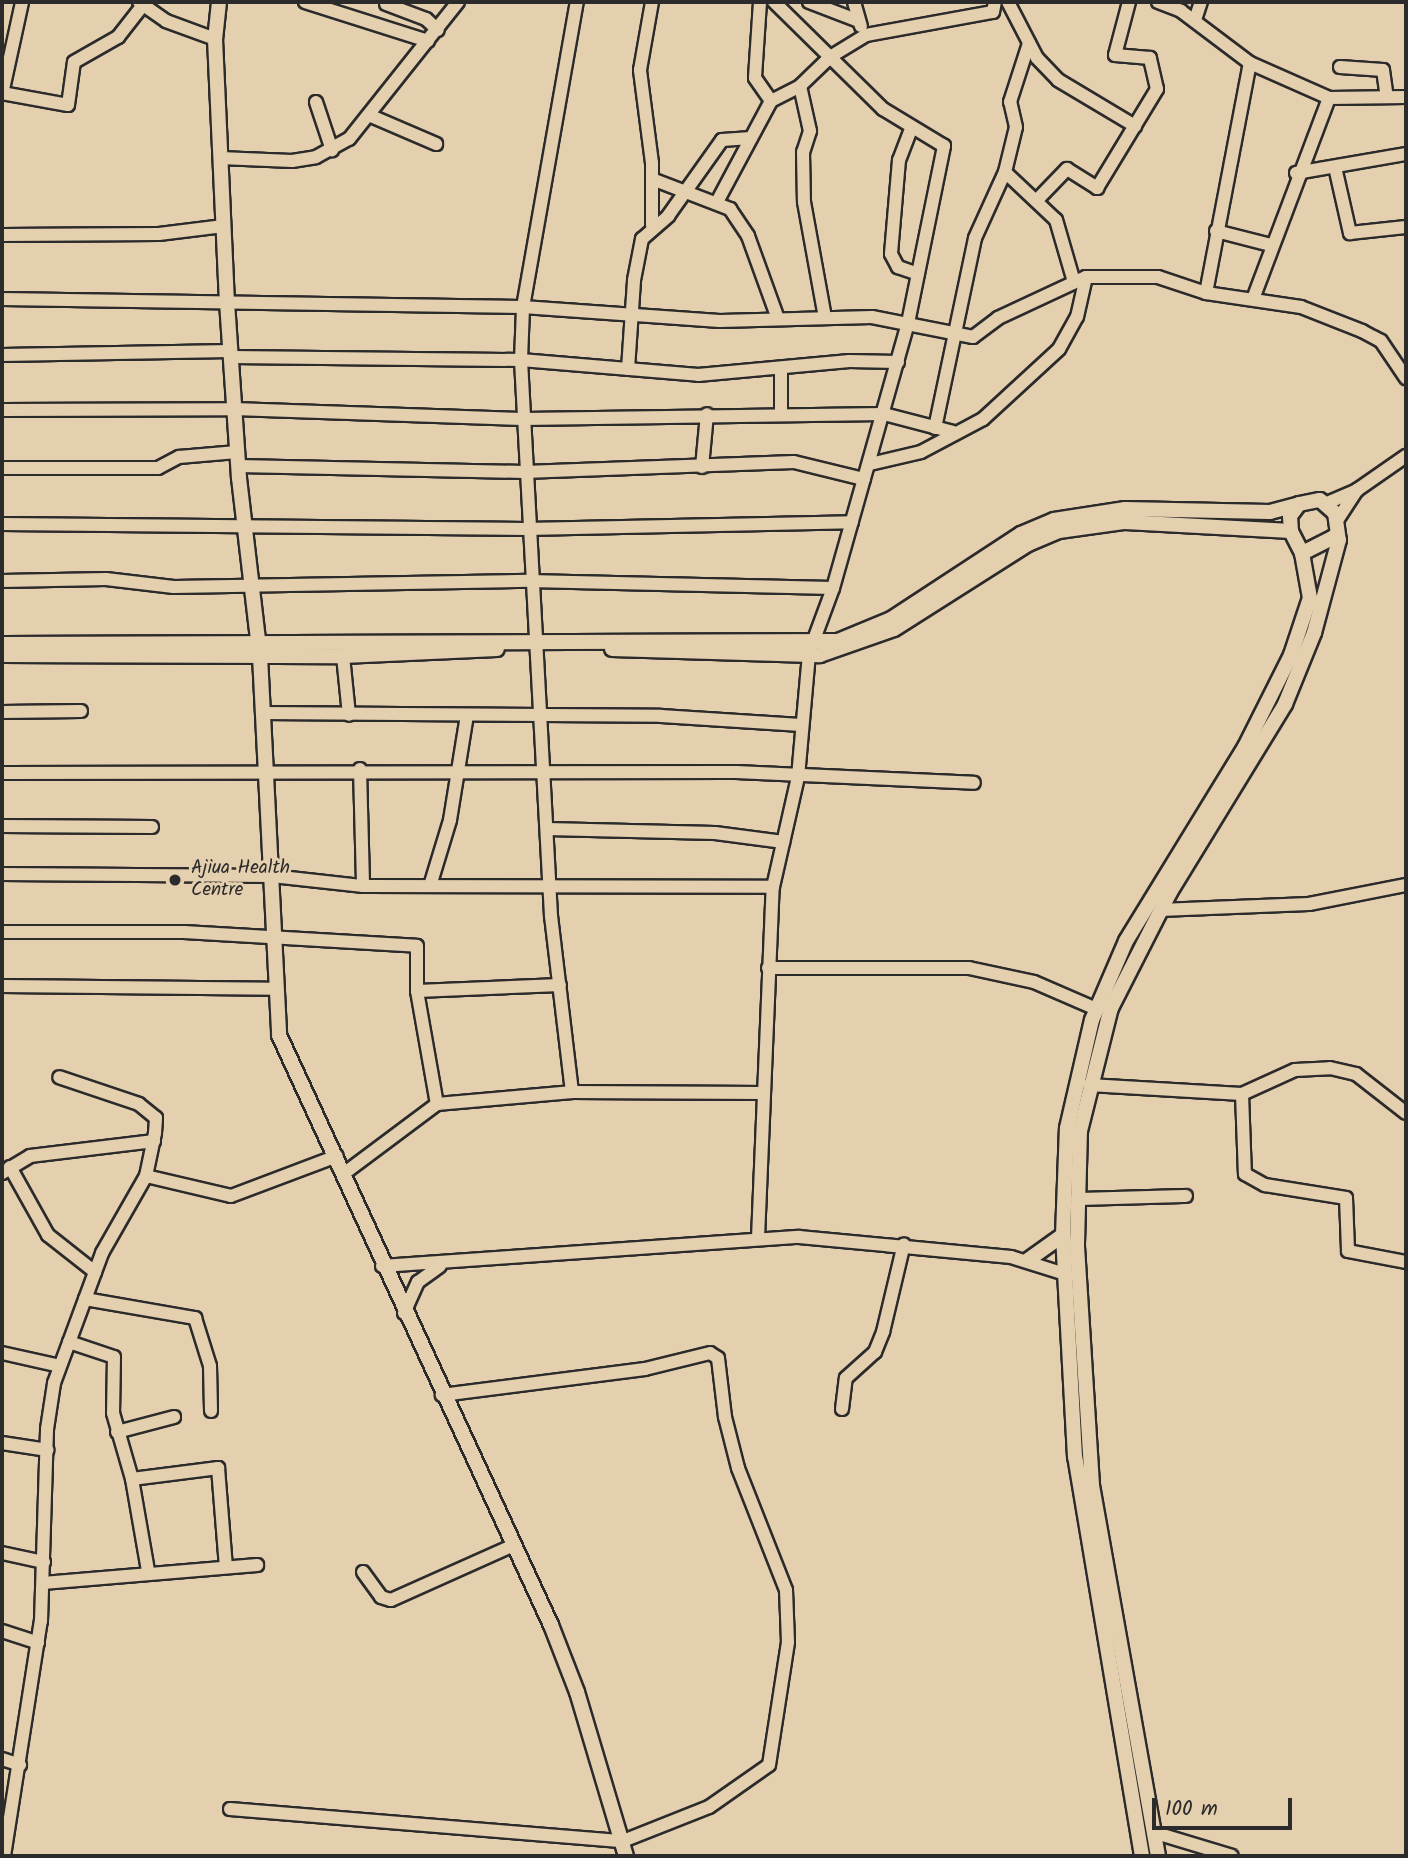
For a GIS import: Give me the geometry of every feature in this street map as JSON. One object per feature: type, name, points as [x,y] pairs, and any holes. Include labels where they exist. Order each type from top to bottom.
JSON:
[{"type":"main road","points":[[219,2],[215,39],[227,302],[244,525],[260,651],[279,1035],[290,1069],[346,1172],[382,1266],[514,1545],[569,1669],[623,1841],[625,1856]]},
{"type":"main road","points":[[2,655],[812,638],[838,641],[865,632],[1021,534],[1054,520],[1125,509],[1270,512],[1299,504],[1326,503],[1338,519],[1339,540],[1314,633],[1286,704],[1160,911],[1111,1008],[1089,1085],[1080,1131],[1077,1199],[1092,1485],[1158,1856]]},
{"type":"main road","points":[[1142,1856],[1082,1521],[1063,1235],[1067,1128],[1096,1009],[1126,941],[1272,699],[1310,598],[1302,553],[1291,531],[1290,516],[1299,504]]},
{"type":"main road","points":[[2,644],[343,656],[536,643],[809,653],[841,651],[894,629],[1028,544],[1059,531],[1125,522],[1291,531]]},
{"type":"main road","points":[[1302,553],[1339,540]]},
{"type":"main road","points":[[1028,1260],[1063,1235]]},
{"type":"street","points":[[22,2],[2,93],[68,105],[74,62],[118,37],[141,3],[180,28],[215,39]]},
{"type":"street","points":[[305,2],[428,41]]},
{"type":"street","points":[[220,158],[292,161],[332,150],[371,116],[458,2]]},
{"type":"street","points":[[572,1093],[550,887],[536,643],[526,529],[521,360],[523,307],[577,2]]},
{"type":"street","points":[[628,369],[637,258],[652,226],[652,179],[640,70],[652,2]]},
{"type":"street","points":[[760,2],[755,78],[771,100]]},
{"type":"street","points":[[758,1238],[773,887],[798,777],[800,725],[809,653],[812,638],[833,588],[898,362],[944,146],[911,129],[830,57],[774,2]]},
{"type":"street","points":[[809,2],[859,21]]},
{"type":"street","points":[[854,2],[866,35]]},
{"type":"street","points":[[717,202],[771,100],[800,86],[830,57],[866,35],[993,12],[995,2]]},
{"type":"street","points":[[1008,2],[1028,43],[1058,80],[1135,126]]},
{"type":"street","points":[[1038,199],[1067,169],[1097,188],[1157,89],[1150,58],[1115,55],[1129,2]]},
{"type":"street","points":[[1158,2],[1195,20],[1250,63],[1329,98],[1406,97]]},
{"type":"street","points":[[1195,20],[1201,2]]},
{"type":"street","points":[[386,4],[426,19],[438,30]]},
{"type":"street","points":[[935,428],[975,238],[1005,172],[1016,127],[1012,95],[1028,43]]},
{"type":"street","points":[[1206,293],[1250,63]]},
{"type":"street","points":[[1340,67],[1383,71],[1387,97]]},
{"type":"street","points":[[800,86],[810,131],[803,152],[804,202],[825,318]]},
{"type":"street","points":[[1253,299],[1296,173],[1329,98]]},
{"type":"street","points":[[316,102],[332,150]]},
{"type":"street","points":[[371,116],[436,144]]},
{"type":"street","points":[[911,129],[899,160],[891,254],[898,267],[918,274]]},
{"type":"street","points":[[652,226],[668,216],[722,140],[751,138]]},
{"type":"street","points":[[1296,173],[1406,154]]},
{"type":"street","points":[[1335,167],[1350,233],[1406,227]]},
{"type":"street","points":[[870,464],[921,452],[953,432],[983,419],[1059,349],[1077,317],[1080,280],[1056,220],[1038,199],[1005,172]]},
{"type":"street","points":[[652,179],[730,209],[748,236],[778,320]]},
{"type":"street","points":[[2,234],[159,234],[224,226]]},
{"type":"street","points":[[1216,231],[1271,245]]},
{"type":"street","points":[[2,299],[523,307],[632,318],[825,318],[908,323],[976,336],[998,318],[1080,280],[1158,277],[1206,293],[1301,307],[1373,336],[1406,378]]},
{"type":"street","points":[[2,355],[231,354],[521,360],[698,375],[898,362]]},
{"type":"street","points":[[781,369],[781,413]]},
{"type":"street","points":[[2,410],[234,409],[523,419],[707,414],[884,414],[953,432]]},
{"type":"street","points":[[702,467],[707,414]]},
{"type":"street","points":[[1326,503],[1357,490],[1406,456]]},
{"type":"street","points":[[2,468],[158,468],[178,457],[524,472],[808,463],[864,479]]},
{"type":"street","points":[[1338,519],[1357,490]]},
{"type":"street","points":[[2,524],[526,529],[852,522]]},
{"type":"street","points":[[2,581],[251,584],[529,581],[833,588]]},
{"type":"street","points":[[343,656],[348,715]]},
{"type":"street","points":[[2,712],[81,711]]},
{"type":"street","points":[[262,713],[539,718],[661,716],[800,725]]},
{"type":"street","points":[[430,886],[458,772],[467,715]]},
{"type":"street","points":[[360,769],[363,886]]},
{"type":"street","points":[[2,773],[360,769],[974,783]]},
{"type":"street","points":[[2,826],[152,827]]},
{"type":"street","points":[[547,829],[706,832],[783,842]]},
{"type":"street","points":[[2,874],[272,876],[363,886],[773,887]]},
{"type":"street","points":[[1160,911],[1309,904],[1406,886]]},
{"type":"street","points":[[2,932],[274,936],[418,946],[417,990],[437,1104]]},
{"type":"street","points":[[768,968],[969,968],[1034,982],[1096,1009]]},
{"type":"street","points":[[417,990],[560,985]]},
{"type":"street","points":[[2,986],[275,989]]},
{"type":"street","points":[[1089,1085],[1242,1094],[1295,1070],[1330,1068],[1356,1074],[1406,1113]]},
{"type":"street","points":[[4,1856],[6,1814],[20,1765],[38,1643],[44,1562],[47,1450],[60,1366],[95,1272],[146,1176],[156,1118],[148,1109],[59,1077]]},
{"type":"street","points":[[346,1172],[437,1104],[572,1093],[764,1093]]},
{"type":"street","points":[[1242,1094],[1245,1174],[1265,1185],[1346,1198],[1348,1251],[1406,1262]]},
{"type":"street","points":[[95,1272],[48,1236],[6,1170],[30,1156],[154,1141]]},
{"type":"street","points":[[146,1176],[231,1196],[337,1156]]},
{"type":"street","points":[[1077,1199],[1186,1196]]},
{"type":"street","points":[[382,1266],[443,1264],[758,1238],[904,1244],[1028,1260],[1065,1275]]},
{"type":"street","points":[[842,1409],[846,1378],[875,1352],[883,1332],[904,1244]]},
{"type":"street","points":[[404,1312],[418,1282],[443,1264]]},
{"type":"street","points":[[85,1299],[195,1318],[209,1358],[211,1411]]},
{"type":"street","points":[[69,1342],[113,1355],[117,1432],[132,1479],[148,1571]]},
{"type":"street","points":[[2,1353],[60,1366]]},
{"type":"street","points":[[230,1809],[623,1841],[709,1807],[769,1765],[788,1642],[786,1590],[738,1468],[724,1417],[718,1358],[710,1353],[645,1369],[442,1395]]},
{"type":"street","points":[[117,1432],[174,1417]]},
{"type":"street","points":[[2,1443],[47,1450]]},
{"type":"street","points":[[132,1479],[218,1468],[226,1567]]},
{"type":"street","points":[[363,1572],[381,1597],[391,1600],[514,1545]]},
{"type":"street","points":[[2,1553],[44,1562]]},
{"type":"street","points":[[43,1583],[148,1571],[257,1565]]},
{"type":"street","points":[[2,1631],[38,1643]]},
{"type":"street","points":[[2,1759],[20,1765]]},
{"type":"street","points":[[1156,1833],[1232,1856]]},
{"type":"place","name":"Ajiua Health Centre","points":[[175,880]]}]
